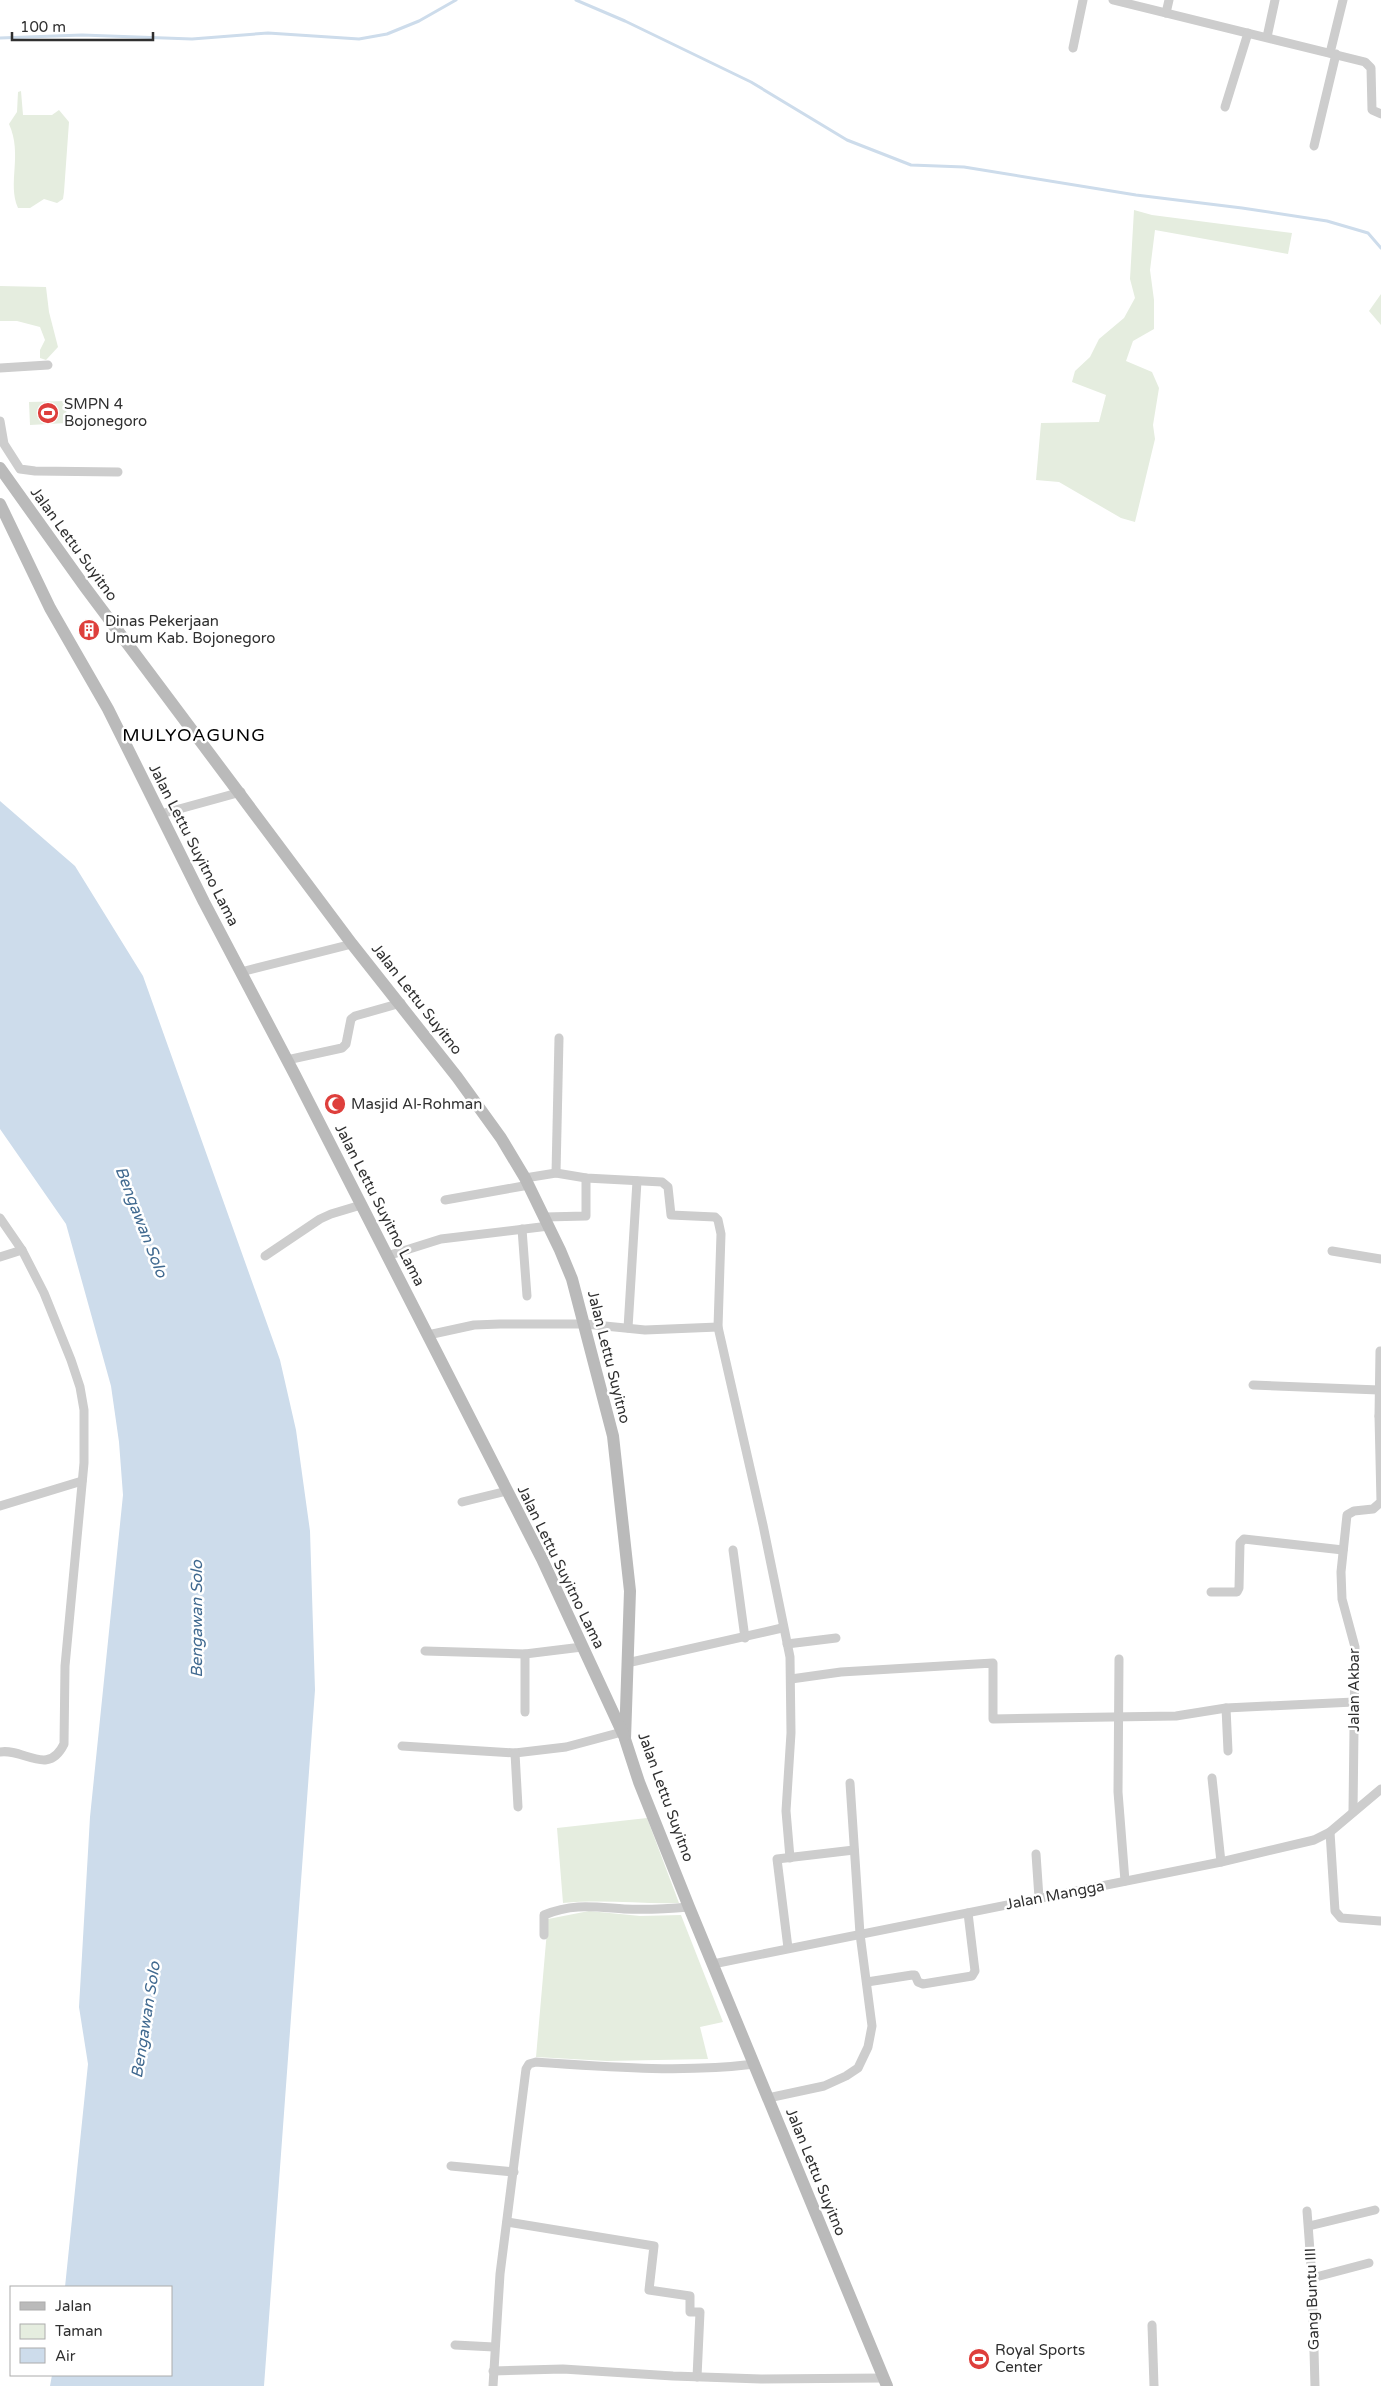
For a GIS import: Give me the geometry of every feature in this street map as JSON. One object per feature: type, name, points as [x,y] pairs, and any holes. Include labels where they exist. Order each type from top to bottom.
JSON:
[{"type":"main road","name":"Jalan Lettu Suyitno","points":[[0,468],[21,500],[352,944],[401,1003],[457,1076],[501,1138],[527,1181],[547,1222],[572,1279],[613,1436],[630,1591],[623,1735],[713,1964],[885,2382]]},
{"type":"main road","points":[[3,508],[21,500]]},
{"type":"main road","name":"Jalan Lettu Suyitno Lama","points":[[3,508],[50,608],[105,703],[542,1559],[623,1735]]},
{"type":"main road","points":[[604,1695],[613,1704],[621,1701],[626,1692]]},
{"type":"street","points":[[1073,48],[1083,0]]},
{"type":"street","points":[[1166,13],[1169,0]]},
{"type":"street","points":[[1267,37],[1275,0]]},
{"type":"street","points":[[1314,146],[1343,0]]},
{"type":"street","points":[[1119,1],[1365,62],[1369,65],[1372,110],[1381,114]]},
{"type":"street","points":[[1225,107],[1248,33]]},
{"type":"street","points":[[0,368],[48,365]]},
{"type":"street","points":[[0,421],[4,444],[20,469],[35,471],[118,472]]},
{"type":"street","points":[[161,814],[240,792]]},
{"type":"street","points":[[241,972],[352,944]]},
{"type":"street","points":[[287,1060],[342,1048],[346,1044],[350,1019],[401,1003]]},
{"type":"street","points":[[556,1173],[559,1038]]},
{"type":"street","points":[[444,1200],[556,1173],[586,1178],[662,1182],[666,1184],[671,1215],[715,1218],[718,1220],[721,1234],[718,1327],[763,1525],[782,1628],[787,1644],[791,1679],[786,1811],[790,1858]]},
{"type":"street","points":[[387,1256],[441,1239],[522,1229],[547,1222],[586,1216],[586,1178]]},
{"type":"street","points":[[628,1328],[637,1181]]},
{"type":"street","points":[[265,1256],[331,1214],[361,1204]]},
{"type":"street","points":[[0,1218],[22,1250],[44,1292],[80,1386],[84,1410],[84,1463],[65,1666],[64,1744],[59,1753],[44,1760],[32,1760],[11,1750],[0,1752]]},
{"type":"street","points":[[522,1229],[527,1296]]},
{"type":"street","points":[[0,1257],[22,1250]]},
{"type":"street","points":[[1332,1251],[1381,1259]]},
{"type":"street","points":[[428,1335],[474,1325],[585,1324],[628,1328],[718,1327]]},
{"type":"street","points":[[1380,1351],[1380,1416]]},
{"type":"street","points":[[1253,1384],[1379,1390]]},
{"type":"street","name":"Jalan Akbar","points":[[1353,1812],[1355,1647],[1342,1599],[1341,1572],[1348,1515],[1354,1511],[1373,1509],[1381,1502],[1380,1416]]},
{"type":"street","points":[[0,1506],[82,1481]]},
{"type":"street","points":[[462,1502],[507,1491]]},
{"type":"street","points":[[1211,1592],[1237,1592],[1239,1588],[1240,1544],[1244,1539],[1343,1550]]},
{"type":"street","points":[[733,1550],[745,1638]]},
{"type":"street","points":[[627,1663],[745,1638],[782,1628]]},
{"type":"street","points":[[787,1644],[836,1638]]},
{"type":"street","points":[[426,1651],[525,1654],[582,1647]]},
{"type":"street","points":[[525,1654],[525,1712]]},
{"type":"street","points":[[1119,1659],[1118,1792],[1124,1881]]},
{"type":"street","points":[[791,1679],[870,1670],[993,1663],[993,1719],[1190,1715],[1226,1708],[1354,1702]]},
{"type":"street","points":[[1226,1708],[1228,1751]]},
{"type":"street","points":[[402,1746],[515,1753],[623,1735]]},
{"type":"street","points":[[515,1753],[518,1807]]},
{"type":"street","points":[[1212,1778],[1221,1862]]},
{"type":"street","points":[[768,2098],[824,2086],[858,2068],[865,2058],[872,2026],[860,1934],[850,1783]]},
{"type":"street","name":"Jalan Mangga","points":[[713,1964],[1221,1862],[1314,1840],[1330,1832],[1381,1789]]},
{"type":"street","points":[[1330,1832],[1335,1910],[1341,1918],[1380,1921]]},
{"type":"street","points":[[788,1948],[777,1859],[854,1850]]},
{"type":"street","points":[[1036,1854],[1039,1898]]},
{"type":"street","points":[[544,1935],[544,1915],[558,1909],[585,1905],[655,1910],[690,1907]]},
{"type":"street","points":[[867,1982],[912,1975],[915,1976],[918,1982],[923,1984],[972,1976],[974,1963],[968,1913]]},
{"type":"street","points":[[493,2386],[494,2347],[507,2222],[526,2069],[529,2064],[536,2062],[632,2068],[725,2068],[754,2064]]},
{"type":"street","points":[[451,2166],[514,2172]]},
{"type":"street","points":[[1309,2226],[1375,2210]]},
{"type":"street","name":"Gang Buntu III","points":[[1307,2211],[1312,2278],[1315,2386]]},
{"type":"street","points":[[507,2222],[654,2246],[649,2290],[690,2296],[690,2312],[700,2312],[697,2377]]},
{"type":"street","points":[[1312,2278],[1369,2263]]},
{"type":"street","points":[[1152,2325],[1154,2386]]},
{"type":"street","points":[[455,2345],[494,2347]]},
{"type":"street","points":[[493,2371],[563,2369],[697,2377],[885,2382]]},
{"type":"green space","points":[[21,91],[23,115],[52,115],[59,110],[69,122],[63,199],[57,203],[44,199],[30,208],[18,208],[14,189],[15,147],[9,124],[17,112],[18,92]]},
{"type":"green space","points":[[1134,210],[1152,215],[1292,233],[1288,254],[1155,230],[1150,270],[1154,300],[1154,329],[1133,341],[1126,361],[1152,372],[1159,388],[1153,425],[1155,439],[1135,522],[1121,518],[1059,482],[1036,480],[1041,423],[1099,422],[1106,395],[1072,382],[1075,371],[1090,357],[1099,339],[1124,318],[1135,298],[1130,279]]},
{"type":"green space","points":[[0,286],[46,287],[49,312],[58,347],[46,360],[40,358],[40,350],[45,340],[40,327],[17,321],[0,321]]},
{"type":"green space","points":[[1381,294],[1381,325],[1369,311]]},
{"type":"green space","name":"SMPN 4 Bojonegoro","points":[[66,401],[67,423],[30,425],[29,402]]},
{"type":"green space","points":[[647,1818],[679,1903],[592,1901],[563,1903],[557,1828]]},
{"type":"green space","points":[[589,1911],[640,1916],[681,1915],[723,2022],[700,2027],[708,2059],[607,2061],[536,2057],[548,1919]]},
{"type":"water","name":"Bengawan Solo","points":[[0,801],[75,866],[143,976],[280,1360],[296,1430],[310,1531],[315,1690],[264,2386],[50,2386],[52,2376],[172,2376],[172,2286],[65,2286],[88,2064],[79,2007],[90,1817],[123,1495],[119,1442],[111,1386],[66,1224],[0,1129]]},
{"type":"waterway","points":[[0,38],[82,35],[192,39],[268,33],[359,39],[387,34],[419,21],[456,0]]},
{"type":"waterway","points":[[576,0],[625,21],[751,82],[847,140],[911,165],[964,167],[1136,195],[1327,221],[1368,233],[1381,248]]},
{"type":"place","name":"SMPN 4 Bojonegoro","points":[[48,413]]},
{"type":"place","name":"Dinas Pekerjaan Umum Kab. Bojonegoro","points":[[89,630]]},
{"type":"place","name":"Masjid Al-Rohman","points":[[335,1104]]},
{"type":"place","name":"Royal Sports Center","points":[[979,2359]]},
{"type":"district","name":"MULYOAGUNG","points":[[194,735]]}]
